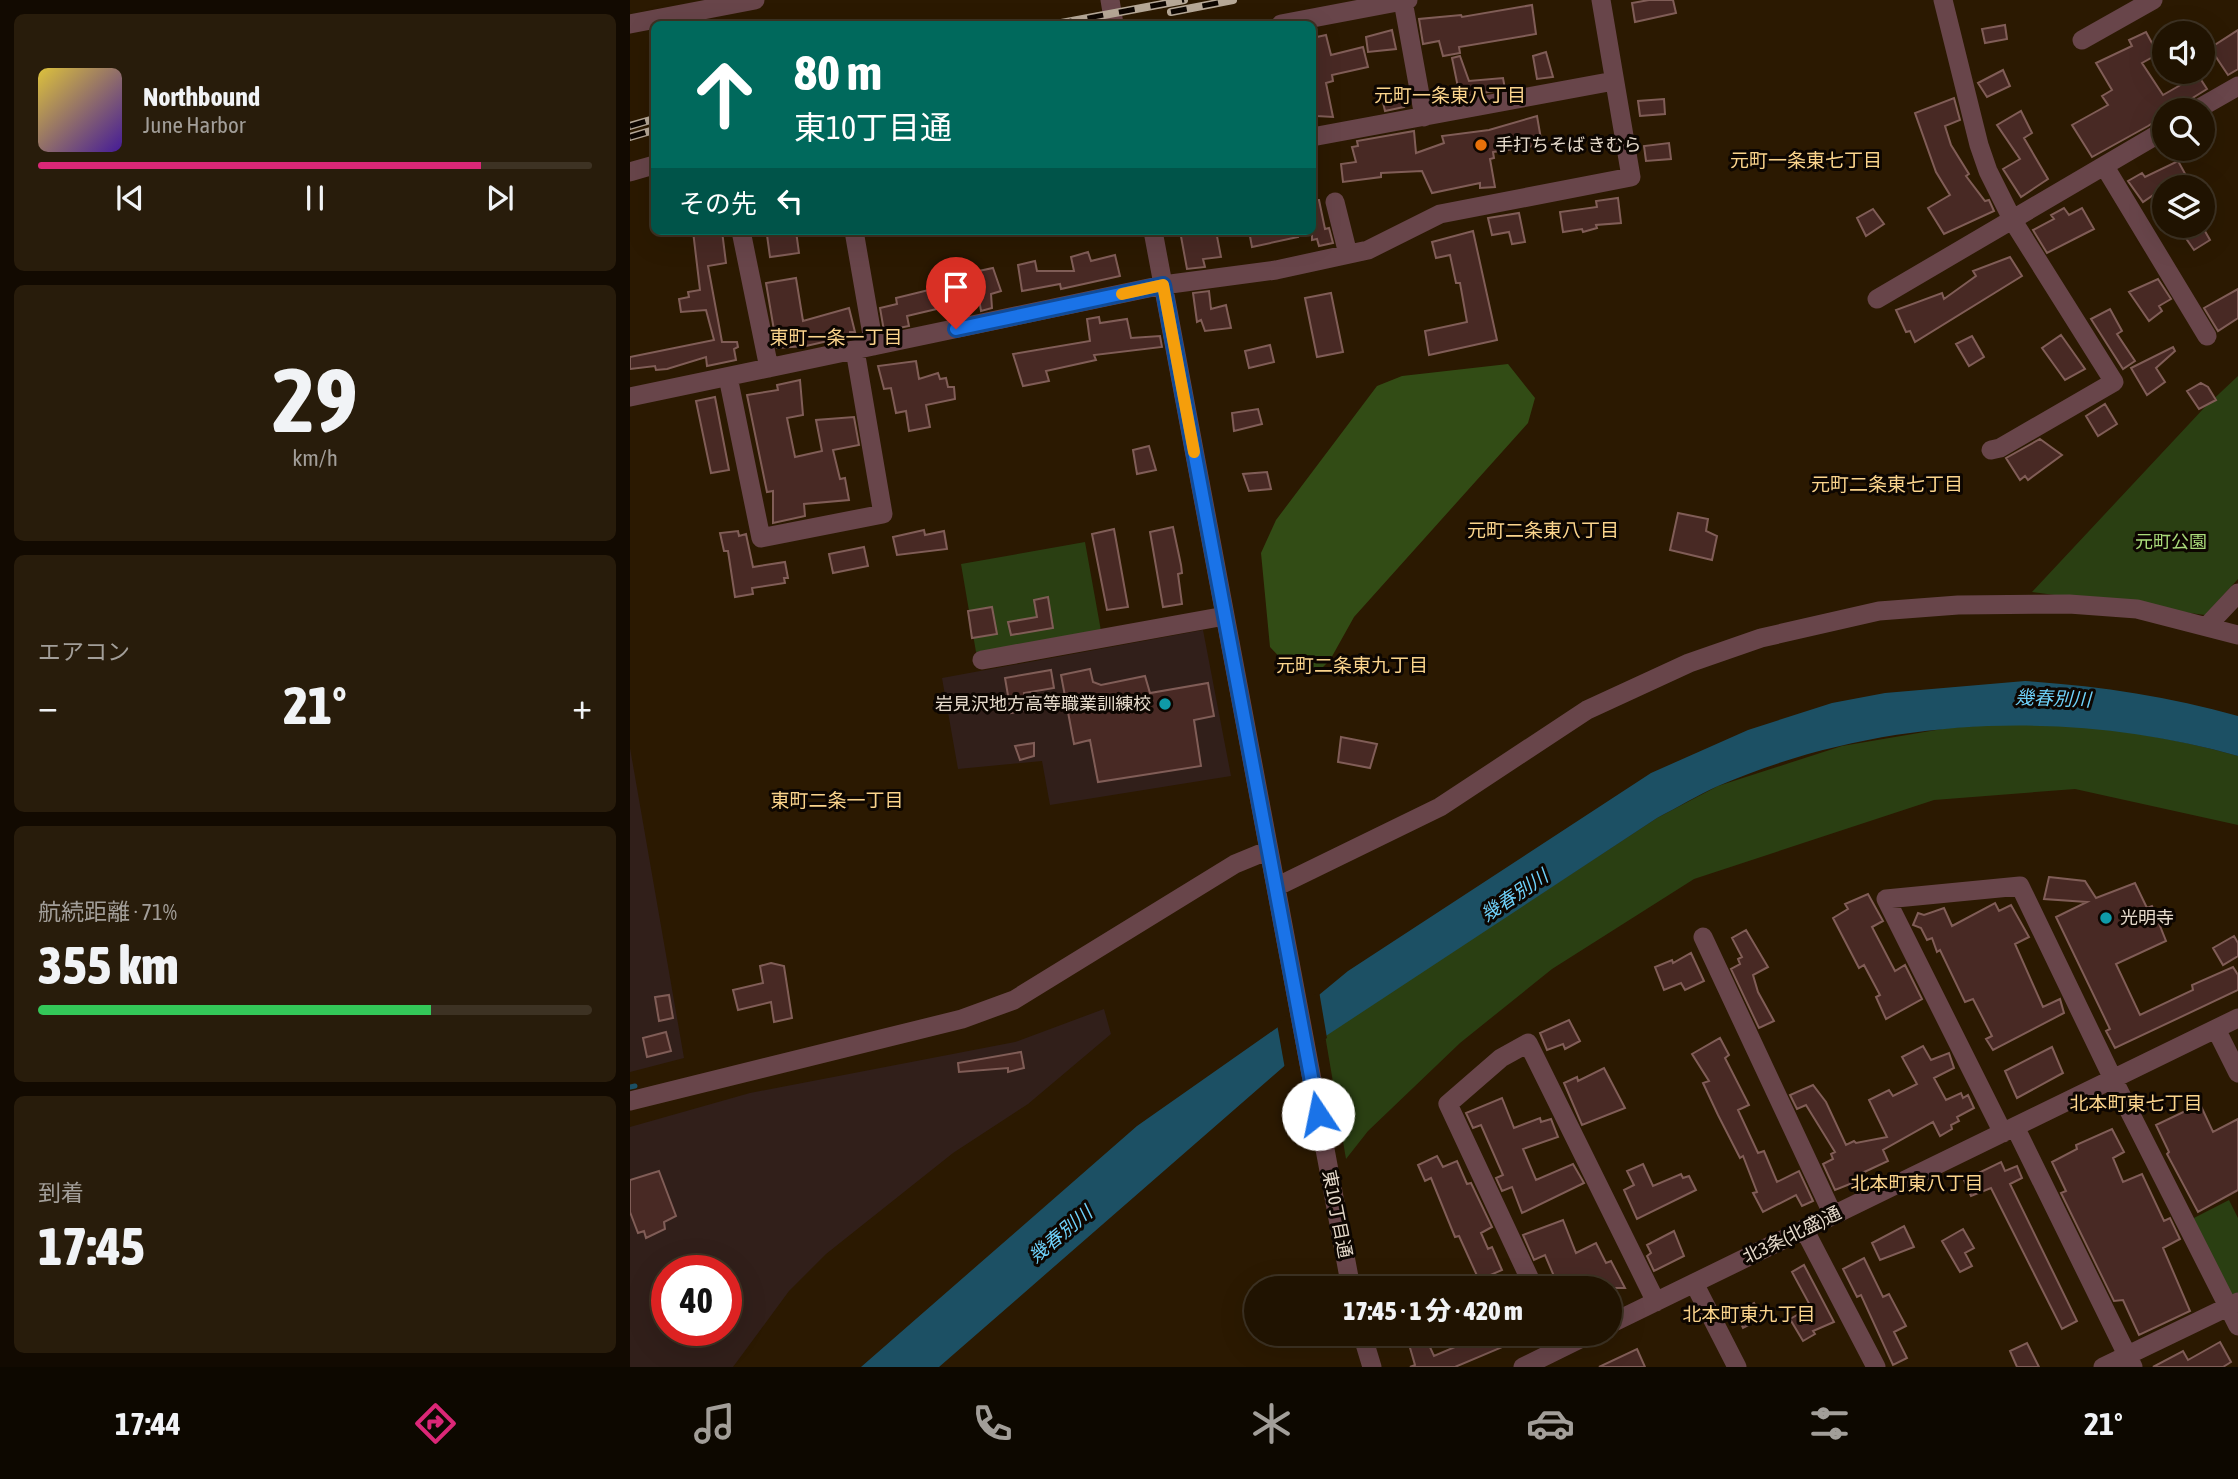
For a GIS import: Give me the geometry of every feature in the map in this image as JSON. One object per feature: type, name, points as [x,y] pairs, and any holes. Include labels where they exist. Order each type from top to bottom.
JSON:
[{"type":"street","points":[[630,24],[717,4],[755,0]]},
{"type":"street","points":[[1110,0],[1114,21]]},
{"type":"street","points":[[630,397],[1163,285],[1276,270],[1368,250],[1440,214],[1631,177],[1601,0]]},
{"type":"street","points":[[1943,0],[1979,145],[2013,221],[2114,382],[2000,449],[1991,450]]},
{"type":"street","points":[[2082,40],[2153,0]]},
{"type":"street","points":[[1300,21],[1406,1],[1424,117]]},
{"type":"street","points":[[1316,136],[1614,81]]},
{"type":"street","points":[[2215,99],[2238,86]]},
{"type":"street","points":[[1877,299],[2152,138]]},
{"type":"street","points":[[630,172],[651,166]]},
{"type":"street","points":[[2105,167],[2207,336]]},
{"type":"street","points":[[1335,202],[1348,254]]},
{"type":"street","points":[[742,235],[769,368]]},
{"type":"street","points":[[728,377],[761,538],[883,514],[854,235]]},
{"type":"street","points":[[1154,235],[1276,887],[1440,807],[1587,710],[1689,663],[1760,638],[1879,611],[1958,605],[2068,604],[2137,609],[2208,625],[2238,635]]},
{"type":"street","points":[[2208,625],[2238,593]]},
{"type":"street","points":[[982,660],[1225,616]]},
{"type":"street","points":[[630,1101],[962,1020],[1014,1000],[1234,864],[1269,850]]},
{"type":"street","points":[[2131,1361],[1886,899],[2020,886],[2113,1079],[2233,1305],[2238,1326]]},
{"type":"street","name":"東10丁目通","points":[[1276,887],[1349,1276]]},
{"type":"street","points":[[1703,937],[1833,1215]]},
{"type":"street","name":"北3条(北盛)通","points":[[1622,1318],[2238,1018]]},
{"type":"street","points":[[2216,1029],[2238,1073]]},
{"type":"street","points":[[1528,1276],[1448,1104],[1501,1058],[1528,1043],[1656,1302]]},
{"type":"street","points":[[1804,1229],[1876,1367]]},
{"type":"street","points":[[1694,1283],[1737,1367]]},
{"type":"street","points":[[2103,1367],[2131,1361],[2233,1305]]},
{"type":"street","points":[[1366,1346],[1372,1367]]},
{"type":"street","points":[[1523,1367],[1550,1346]]},
{"type":"shaded area","points":[[1203,630],[1231,776],[1050,805],[1042,761],[958,769],[942,678]]},
{"type":"shaded area","points":[[630,748],[684,1058],[630,1072]]},
{"type":"shaded area","points":[[1104,1009],[1111,1034],[1028,1104],[953,1153],[826,1254],[789,1291],[733,1367],[630,1367],[630,1127],[750,1093],[1015,1042]]},
{"type":"green space","points":[[1508,364],[1535,398],[1528,423],[1354,617],[1330,660],[1317,673],[1290,668],[1270,647],[1261,553],[1276,520],[1377,386],[1402,376]]},
{"type":"green space","name":"元町公園","points":[[2238,376],[2238,579],[2205,615],[2032,592],[2204,408]]},
{"type":"green space","points":[[1085,542],[1101,631],[976,652],[961,564]]},
{"type":"green space","points":[[2004,724],[2063,725],[2122,731],[2238,756],[2238,825],[2075,789],[1934,800],[1694,879],[1552,969],[1460,1043],[1368,1131],[1346,1159],[1325,1035],[1657,818],[1718,786],[1842,746],[1948,728]]},
{"type":"green space","points":[[2229,1200],[2238,1218],[2238,1301],[2229,1305],[2188,1221]]},
{"type":"water","name":"幾春別川","points":[[2025,681],[2133,693],[2238,716],[2238,756],[2174,741],[2108,731],[2042,726],[1976,727],[1910,733],[1844,745],[1780,763],[1718,786],[1657,818],[1297,1055],[939,1367],[861,1367],[1137,1126],[1291,1018],[1348,971],[1651,773],[1748,730],[1832,703],[1885,693]]},
{"type":"pier","points":[[1319,991],[1327,1038],[1285,1069],[1277,1024]]},
{"type":"building","points":[[1673,0],[1676,13],[1635,22],[1632,3]]},
{"type":"building","points":[[1532,5],[1536,34],[1459,47],[1460,53],[1443,56],[1439,41],[1423,44],[1419,19],[1462,17]]},
{"type":"building","points":[[2005,25],[2007,39],[1985,43],[1982,29]]},
{"type":"building","points":[[1392,30],[1396,49],[1368,52],[1366,37]]},
{"type":"building","points":[[2238,30],[2238,69],[2228,75],[2215,56],[2215,45]]},
{"type":"building","points":[[2146,32],[2152,43],[2152,57],[2142,63],[2152,78],[2152,84],[2156,84],[2163,95],[2182,84],[2204,84],[2207,89],[2192,98],[2152,98],[2152,123],[2092,157],[2072,125],[2108,105],[2102,96],[2112,90],[2096,63],[2132,46],[2129,40]]},
{"type":"building","points":[[1326,35],[1331,55],[1363,47],[1368,67],[1332,75],[1333,81],[1326,83],[1333,117],[1317,116],[1316,112],[1316,37]]},
{"type":"building","points":[[1546,52],[1553,77],[1537,79],[1533,56]]},
{"type":"building","points":[[1460,56],[1469,81],[1503,78],[1505,89],[1460,97],[1452,58]]},
{"type":"building","points":[[2003,70],[2010,86],[1987,97],[1978,83]]},
{"type":"building","points":[[1399,91],[1404,107],[1385,111],[1381,94]]},
{"type":"building","points":[[1954,98],[1960,120],[1945,126],[1951,145],[1969,174],[1966,176],[1985,201],[1989,200],[1994,211],[1944,234],[1928,208],[1950,195],[1936,172],[1915,113]]},
{"type":"building","points":[[1664,99],[1665,114],[1640,116],[1638,101]]},
{"type":"building","points":[[2021,111],[2032,133],[2024,138],[2048,179],[2021,197],[2003,169],[2020,159],[1997,125]]},
{"type":"building","points":[[1537,116],[1542,145],[1493,152],[1494,158],[1490,159],[1495,187],[1480,188],[1480,183],[1432,193],[1422,171],[1381,173],[1381,177],[1343,182],[1341,164],[1356,162],[1352,147],[1358,146],[1357,141],[1414,131],[1416,153],[1444,143],[1442,136],[1489,130]]},
{"type":"building","points":[[1669,143],[1671,159],[1646,161],[1644,146]]},
{"type":"building","points":[[2178,161],[2186,175],[2152,175],[2152,196],[2143,202],[2128,181],[2142,173],[2145,177]]},
{"type":"building","points":[[1618,198],[1621,223],[1596,225],[1597,228],[1583,232],[1582,229],[1563,232],[1560,212],[1597,207],[1596,201]]},
{"type":"building","points":[[1316,200],[1319,200],[1325,229],[1329,228],[1333,243],[1319,246],[1317,239],[1312,240],[1312,235],[1316,235]]},
{"type":"building","points":[[2064,208],[2069,215],[2082,208],[2094,229],[2047,253],[2033,230],[2054,219],[2051,215]]},
{"type":"building","points":[[1873,209],[1884,224],[1866,236],[1857,218]]},
{"type":"building","points":[[1519,213],[1525,242],[1512,244],[1509,232],[1492,235],[1488,218]]},
{"type":"building","points":[[1473,231],[1497,340],[1429,355],[1425,331],[1467,322],[1460,283],[1456,283],[1450,255],[1436,258],[1432,242]]},
{"type":"building","points":[[693,235],[722,235],[726,263],[708,266],[722,342],[737,342],[738,347],[734,349],[736,360],[707,366],[706,357],[667,369],[656,370],[655,366],[630,369],[630,357],[714,340],[706,310],[681,312],[679,299],[689,297],[688,292],[700,290]]},
{"type":"building","points":[[767,235],[797,235],[799,253],[770,257]]},
{"type":"building","points":[[1181,235],[1217,235],[1221,257],[1203,259],[1205,267],[1187,269]]},
{"type":"building","points":[[1250,235],[1298,235],[1298,237],[1252,247]]},
{"type":"building","points":[[2186,238],[2209,238],[2210,240],[2194,250]]},
{"type":"building","points":[[1088,252],[1091,261],[1115,255],[1120,276],[1061,289],[1060,284],[1022,291],[1018,265],[1035,261],[1037,271],[1074,271],[1071,257]]},
{"type":"building","points":[[2010,257],[2022,276],[1915,342],[1910,331],[1906,332],[1896,310],[1942,293],[1944,299],[1976,276],[1973,271]]},
{"type":"building","points":[[993,268],[1001,291],[991,294],[992,308],[981,311],[979,299],[907,316],[909,326],[884,331],[880,308],[897,304],[896,298],[937,288],[936,280]]},
{"type":"building","points":[[796,278],[803,321],[849,308],[855,332],[850,332],[850,336],[806,346],[777,348],[766,283]]},
{"type":"building","points":[[2158,279],[2171,299],[2159,306],[2162,311],[2149,321],[2129,292]]},
{"type":"building","points":[[2238,289],[2238,318],[2218,331],[2204,308]]},
{"type":"building","points":[[1209,291],[1211,309],[1226,305],[1231,328],[1205,331],[1201,320],[1197,322],[1193,293]]},
{"type":"building","points":[[1331,293],[1343,352],[1317,357],[1305,298]]},
{"type":"building","points":[[2110,309],[2122,331],[2117,334],[2135,361],[2123,369],[2091,319]]},
{"type":"building","points":[[1099,317],[1100,323],[1127,319],[1131,338],[1160,336],[1162,347],[1094,355],[1096,360],[1046,371],[1049,381],[1023,386],[1013,354],[1090,341],[1087,319]]},
{"type":"building","points":[[2061,335],[2085,369],[2065,380],[2042,348]]},
{"type":"building","points":[[1972,336],[1984,357],[1969,366],[1956,344]]},
{"type":"building","points":[[1270,345],[1274,362],[1249,368],[1245,351]]},
{"type":"building","points":[[2173,347],[2175,351],[2156,368],[2165,382],[2147,395],[2131,368]]},
{"type":"building","points":[[916,361],[919,379],[938,373],[940,379],[946,378],[948,387],[954,387],[955,399],[926,405],[930,427],[909,431],[906,411],[896,413],[891,388],[884,389],[878,366]]},
{"type":"building","points":[[800,380],[803,415],[787,418],[795,457],[822,451],[816,420],[854,417],[859,445],[833,450],[840,479],[845,478],[849,500],[804,504],[805,516],[773,523],[773,491],[767,492],[747,395],[778,390],[777,385]]},
{"type":"building","points":[[2201,383],[2208,387],[2216,400],[2199,409],[2187,391]]},
{"type":"building","points":[[715,397],[729,470],[711,473],[696,401]]},
{"type":"building","points":[[2105,404],[2117,424],[2098,436],[2086,416]]},
{"type":"building","points":[[1258,409],[1262,424],[1234,431],[1232,413]]},
{"type":"building","points":[[2040,439],[2062,455],[2028,480],[2025,476],[2020,480],[2006,458]]},
{"type":"building","points":[[1149,446],[1156,470],[1137,474],[1133,450]]},
{"type":"building","points":[[1267,472],[1271,489],[1249,491],[1243,474]]},
{"type":"building","points":[[1678,513],[1708,519],[1706,531],[1717,536],[1712,560],[1670,550]]},
{"type":"building","points":[[1173,527],[1182,573],[1178,574],[1182,604],[1163,607],[1150,532]]},
{"type":"building","points":[[1114,529],[1128,607],[1107,610],[1092,534]]},
{"type":"building","points":[[924,530],[925,535],[944,531],[947,549],[897,555],[893,537]]},
{"type":"building","points":[[738,531],[739,536],[746,534],[753,567],[785,562],[788,578],[784,578],[785,583],[752,588],[753,594],[735,597],[728,551],[724,551],[720,533]]},
{"type":"building","points":[[864,547],[868,566],[833,573],[829,554]]},
{"type":"building","points":[[1048,597],[1053,628],[1011,635],[1008,622],[1037,617],[1034,600]]},
{"type":"building","points":[[992,607],[997,634],[972,638],[968,611]]},
{"type":"building","points":[[1090,669],[1093,682],[1101,685],[1145,676],[1150,693],[1208,683],[1214,716],[1194,720],[1201,766],[1098,782],[1090,740],[1074,744],[1061,675]]},
{"type":"building","points":[[1051,670],[1054,688],[1024,693],[1027,710],[1011,713],[1005,678]]},
{"type":"building","points":[[1341,737],[1377,744],[1370,768],[1338,762]]},
{"type":"building","points":[[1034,743],[1034,756],[1020,760],[1015,746]]},
{"type":"building","points":[[2049,877],[2085,881],[2096,898],[2135,883],[2147,908],[2152,906],[2166,941],[2116,964],[2140,1015],[2193,990],[2192,985],[2233,967],[2238,975],[2238,990],[2115,1048],[2106,1031],[2110,1029],[2056,917],[2087,902],[2044,899]]},
{"type":"building","points":[[1868,894],[1883,921],[1872,927],[1895,971],[1905,965],[1922,999],[1886,1019],[1876,997],[1880,995],[1864,965],[1859,968],[1833,918],[1848,909],[1845,904]]},
{"type":"building","points":[[1995,903],[1999,911],[2011,905],[2029,937],[2015,944],[2043,1007],[2060,999],[2064,1013],[1993,1050],[1986,1039],[1992,1036],[1973,999],[1965,1002],[1932,938],[1927,940],[1921,928],[1913,925],[1918,913],[1924,915],[1944,908],[1952,926]]},
{"type":"building","points":[[1746,930],[1768,967],[1753,975],[1758,992],[1774,1021],[1759,1028],[1731,969],[1740,964],[1738,959],[1742,957],[1732,938]]},
{"type":"building","points":[[2234,936],[2238,943],[2238,956],[2223,965],[2213,948]]},
{"type":"building","points":[[1691,953],[1704,981],[1685,990],[1681,983],[1664,990],[1655,967],[1672,960],[1673,963]]},
{"type":"building","points":[[771,963],[784,966],[792,1018],[774,1022],[771,1002],[738,1010],[733,990],[763,983],[760,966]]},
{"type":"building","points":[[669,995],[673,1018],[659,1021],[655,997]]},
{"type":"building","points":[[1569,1020],[1580,1041],[1565,1049],[1563,1044],[1547,1050],[1540,1033]]},
{"type":"building","points":[[666,1032],[671,1051],[647,1057],[643,1038]]},
{"type":"building","points":[[1720,1038],[1729,1055],[1725,1058],[1749,1105],[1738,1110],[1758,1153],[1764,1151],[1777,1182],[1799,1171],[1813,1201],[1802,1206],[1796,1195],[1763,1212],[1753,1193],[1757,1192],[1743,1156],[1740,1158],[1718,1115],[1703,1083],[1709,1081],[1692,1054]]},
{"type":"building","points":[[1923,1046],[1931,1060],[1949,1053],[1954,1068],[1934,1078],[1946,1100],[1961,1093],[1963,1098],[1968,1095],[1974,1108],[1957,1117],[1959,1121],[1951,1125],[1952,1129],[1940,1136],[1933,1122],[1883,1150],[1888,1161],[1860,1174],[1860,1180],[1835,1190],[1823,1164],[1833,1159],[1831,1154],[1835,1152],[1806,1105],[1797,1109],[1790,1095],[1813,1085],[1826,1102],[1846,1145],[1854,1141],[1856,1143],[1887,1137],[1869,1100],[1889,1090],[1893,1096],[1917,1084],[1902,1057]]},
{"type":"building","points":[[2052,1047],[2063,1073],[2017,1098],[2005,1071]]},
{"type":"building","points":[[1021,1052],[1024,1068],[1008,1072],[1008,1068],[959,1072],[958,1063]]},
{"type":"building","points":[[1604,1068],[1625,1108],[1582,1125],[1564,1083],[1577,1077],[1578,1081]]},
{"type":"building","points":[[1502,1098],[1514,1128],[1540,1118],[1541,1122],[1551,1119],[1558,1137],[1523,1149],[1536,1180],[1573,1164],[1584,1183],[1522,1213],[1512,1187],[1502,1191],[1496,1178],[1503,1175],[1481,1125],[1473,1128],[1466,1113]]},
{"type":"building","points":[[2200,1104],[2213,1132],[2238,1119],[2238,1190],[2198,1212],[2167,1154],[2169,1152],[2156,1125]]},
{"type":"building","points":[[2112,1129],[2124,1152],[2113,1158],[2123,1182],[2142,1174],[2164,1221],[2170,1218],[2180,1239],[2163,1248],[2190,1311],[2139,1335],[2123,1300],[2114,1301],[2061,1193],[2066,1191],[2052,1162],[2077,1149],[2076,1145]]},
{"type":"building","points":[[1437,1156],[1443,1167],[1457,1161],[1492,1227],[1481,1233],[1488,1249],[1492,1247],[1502,1270],[1488,1276],[1477,1276],[1459,1236],[1455,1237],[1431,1178],[1425,1181],[1418,1165]]},
{"type":"building","points":[[2001,1162],[2005,1171],[2017,1166],[2022,1178],[2010,1184],[2077,1321],[2062,1329],[1991,1188],[1971,1196],[1964,1180]]},
{"type":"building","points":[[1643,1164],[1653,1186],[1681,1174],[1683,1178],[1689,1176],[1696,1190],[1637,1219],[1624,1190],[1634,1185],[1627,1171]]},
{"type":"building","points":[[659,1171],[676,1216],[664,1222],[665,1229],[646,1238],[644,1231],[638,1233],[630,1212],[630,1180]]},
{"type":"building","points":[[1563,1220],[1576,1253],[1596,1243],[1606,1263],[1611,1261],[1619,1276],[1554,1276],[1545,1255],[1534,1260],[1523,1235]]},
{"type":"building","points":[[1904,1226],[1914,1247],[1880,1260],[1872,1243]]},
{"type":"building","points":[[1963,1229],[1974,1248],[1965,1253],[1972,1266],[1960,1272],[1942,1241]]},
{"type":"building","points":[[1674,1231],[1684,1256],[1654,1271],[1647,1256],[1651,1253],[1647,1245]]},
{"type":"building","points":[[1864,1258],[1883,1297],[1889,1294],[1906,1326],[1894,1332],[1907,1358],[1893,1365],[1861,1295],[1857,1297],[1843,1269]]},
{"type":"building","points":[[1804,1265],[1834,1322],[1813,1331],[1815,1334],[1803,1341],[1790,1319],[1811,1307],[1792,1272]]},
{"type":"building","points":[[1754,1303],[1762,1318],[1743,1328],[1736,1313]]},
{"type":"building","points":[[2220,1342],[2231,1362],[2223,1367],[2153,1367],[2183,1351],[2188,1360]]},
{"type":"building","points":[[2027,1343],[2039,1367],[2017,1367],[2010,1351]]},
{"type":"building","points":[[1409,1346],[1429,1346],[1434,1356],[1457,1346],[1505,1346],[1455,1367],[1410,1367],[1415,1365]]},
{"type":"building","points":[[1637,1349],[1645,1367],[1599,1367]]},
{"type":"waterway","points":[[630,1087],[635,1086]]},
{"type":"railway","points":[[1072,21],[1184,0]]},
{"type":"railway","points":[[1171,12],[1233,0]]},
{"type":"railway","points":[[630,126],[651,120]]},
{"type":"railway","points":[[630,137],[651,131]]},
{"type":"slow traffic","points":[[1122,294],[1163,285],[1194,452]]},
{"type":"place","name":"手打ちそば きむら","points":[[1481,145]]},
{"type":"place","name":"岩見沢地方高等職業訓練校","points":[[1165,704]]},
{"type":"place","name":"光明寺","points":[[2106,918]]},
{"type":"district","name":"元町一条東八丁目","points":[[1450,95]]},
{"type":"district","name":"元町一条東七丁目","points":[[1806,160]]},
{"type":"district","name":"東町一条一丁目","points":[[836,337]]},
{"type":"district","name":"元町二条東七丁目","points":[[1887,484]]},
{"type":"district","name":"元町二条東八丁目","points":[[1543,530]]},
{"type":"district","name":"元町二条東九丁目","points":[[1352,665]]},
{"type":"district","name":"東町二条一丁目","points":[[837,800]]},
{"type":"district","name":"北本町東七丁目","points":[[2136,1103]]},
{"type":"district","name":"北本町東八丁目","points":[[1917,1183]]},
{"type":"district","name":"北本町東九丁目","points":[[1749,1314]]},
{"type":"route","points":[[956,329],[1163,285],[1318,1114]]}]
